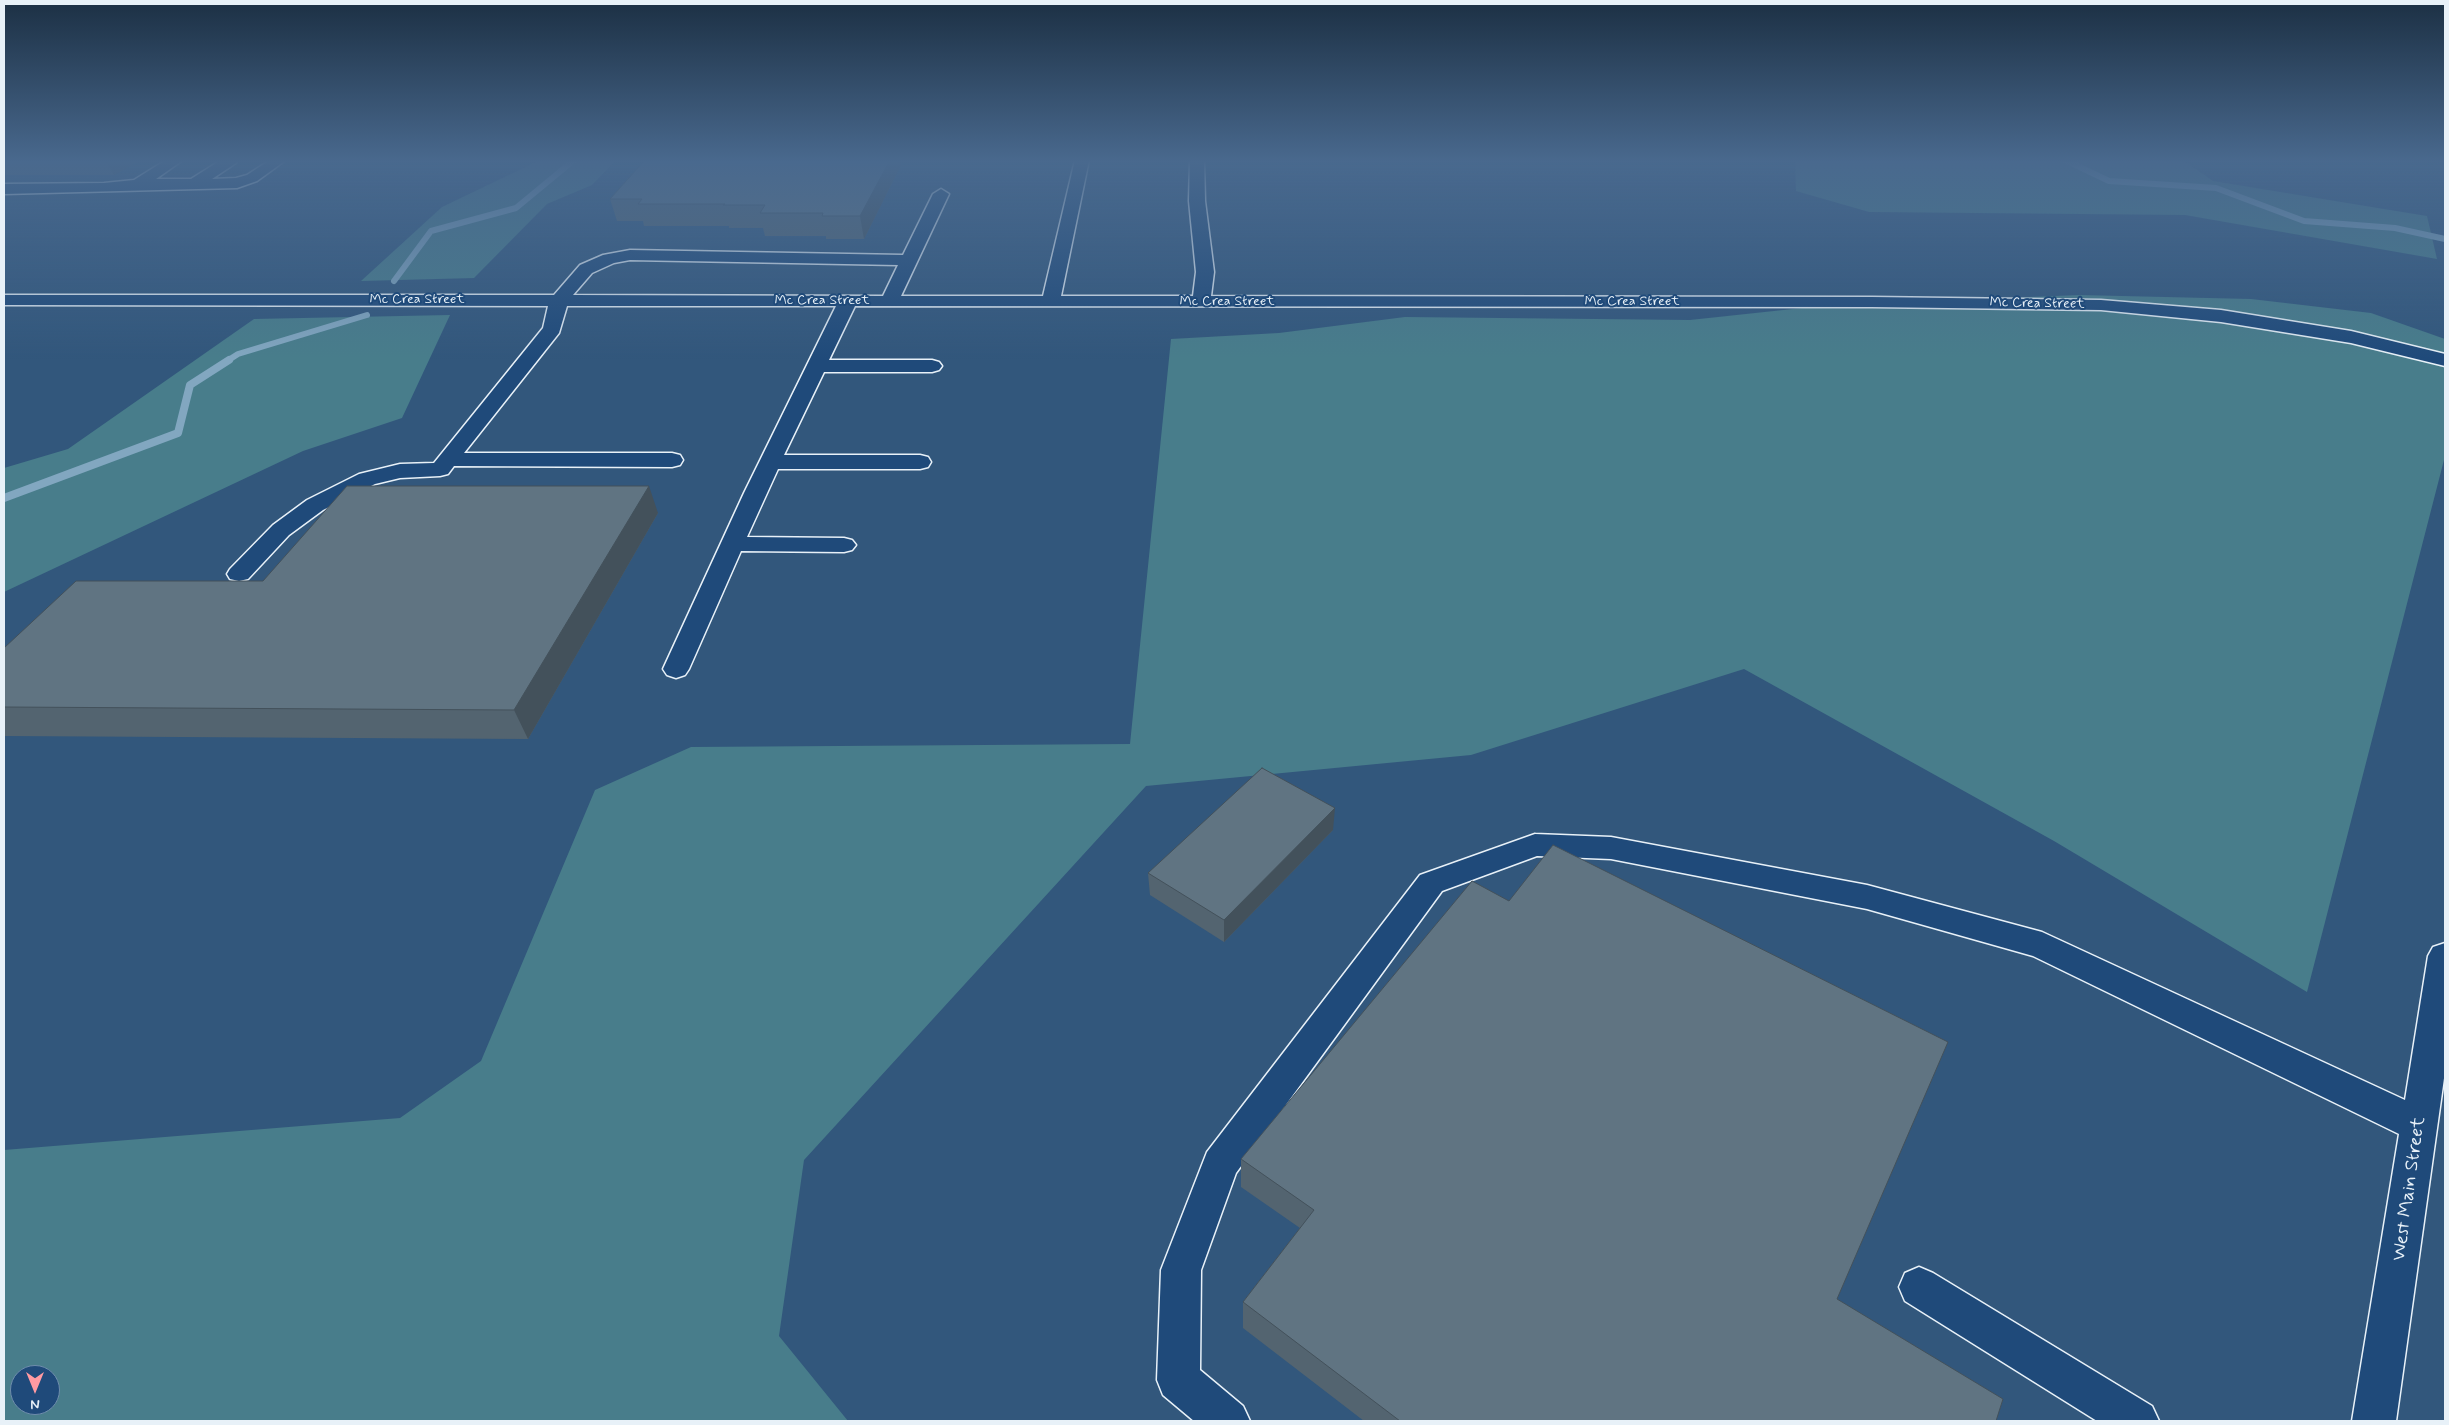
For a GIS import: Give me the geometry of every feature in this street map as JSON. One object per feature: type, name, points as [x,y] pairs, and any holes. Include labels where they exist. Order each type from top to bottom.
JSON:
[{"type":"street","points":[[889,301],[925,226]]},
{"type":"street","points":[[1051,302],[1067,226]]},
{"type":"street","points":[[1201,226],[1205,272],[1201,302]]},
{"type":"street","points":[[239,574],[281,530],[315,505],[367,479],[400,471],[440,469],[552,329],[559,300],[586,269],[609,259],[630,255],[909,260]]},
{"type":"street","name":"Mc Crea Street","points":[[4,300],[1872,302],[2101,305],[2230,317],[2351,337],[2445,360]]},
{"type":"street","points":[[676,669],[770,462],[848,301]]},
{"type":"street","points":[[817,366],[932,366]]},
{"type":"street","points":[[448,459],[672,460]]},
{"type":"street","points":[[770,462],[920,462]]},
{"type":"street","points":[[732,544],[844,545]]},
{"type":"street","points":[[1228,1421],[1178,1380],[1181,1270],[1220,1164],[1431,883],[1535,845],[1611,848],[1848,894],[2042,945],[2430,1108]]},
{"type":"street","name":"West Main Street","points":[[2374,1421],[2430,1108],[2445,956]]},
{"type":"street","points":[[1919,1288],[2122,1417]]},
{"type":"green space","points":[[421,226],[525,226],[474,278],[361,281]]},
{"type":"green space","points":[[2251,226],[2429,226],[2437,259]]},
{"type":"green space","points":[[2079,295],[2251,299],[2371,313],[2445,339],[2445,456],[2307,992],[2054,841],[1744,669],[1471,755],[1146,786],[804,1160],[779,1336],[848,1421],[4,1421],[4,1150],[400,1118],[481,1061],[595,790],[691,747],[1130,744],[1171,339],[1279,333],[1405,317],[1690,320],[1830,305]]},
{"type":"green space","points":[[450,315],[402,418],[303,451],[4,592],[4,468],[68,449],[254,319]]},
{"type":"building","points":[[347,486],[649,486],[514,710],[4,707],[4,648],[76,581],[263,581]]},
{"type":"building","points":[[1262,768],[1335,808],[1224,920],[1148,873]]},
{"type":"building","points":[[1553,845],[1948,1042],[1837,1299],[2003,1399],[1996,1421],[1400,1421],[1243,1302],[1314,1210],[1241,1159],[1472,881],[1509,901]]},
{"type":"waterway","points":[[394,281],[431,231],[448,226]]},
{"type":"waterway","points":[[2376,226],[2395,228],[2445,239]]},
{"type":"waterway","points":[[227,361],[238,354],[367,315]]},
{"type":"waterway","points":[[4,498],[178,433],[190,385],[229,360]]}]
